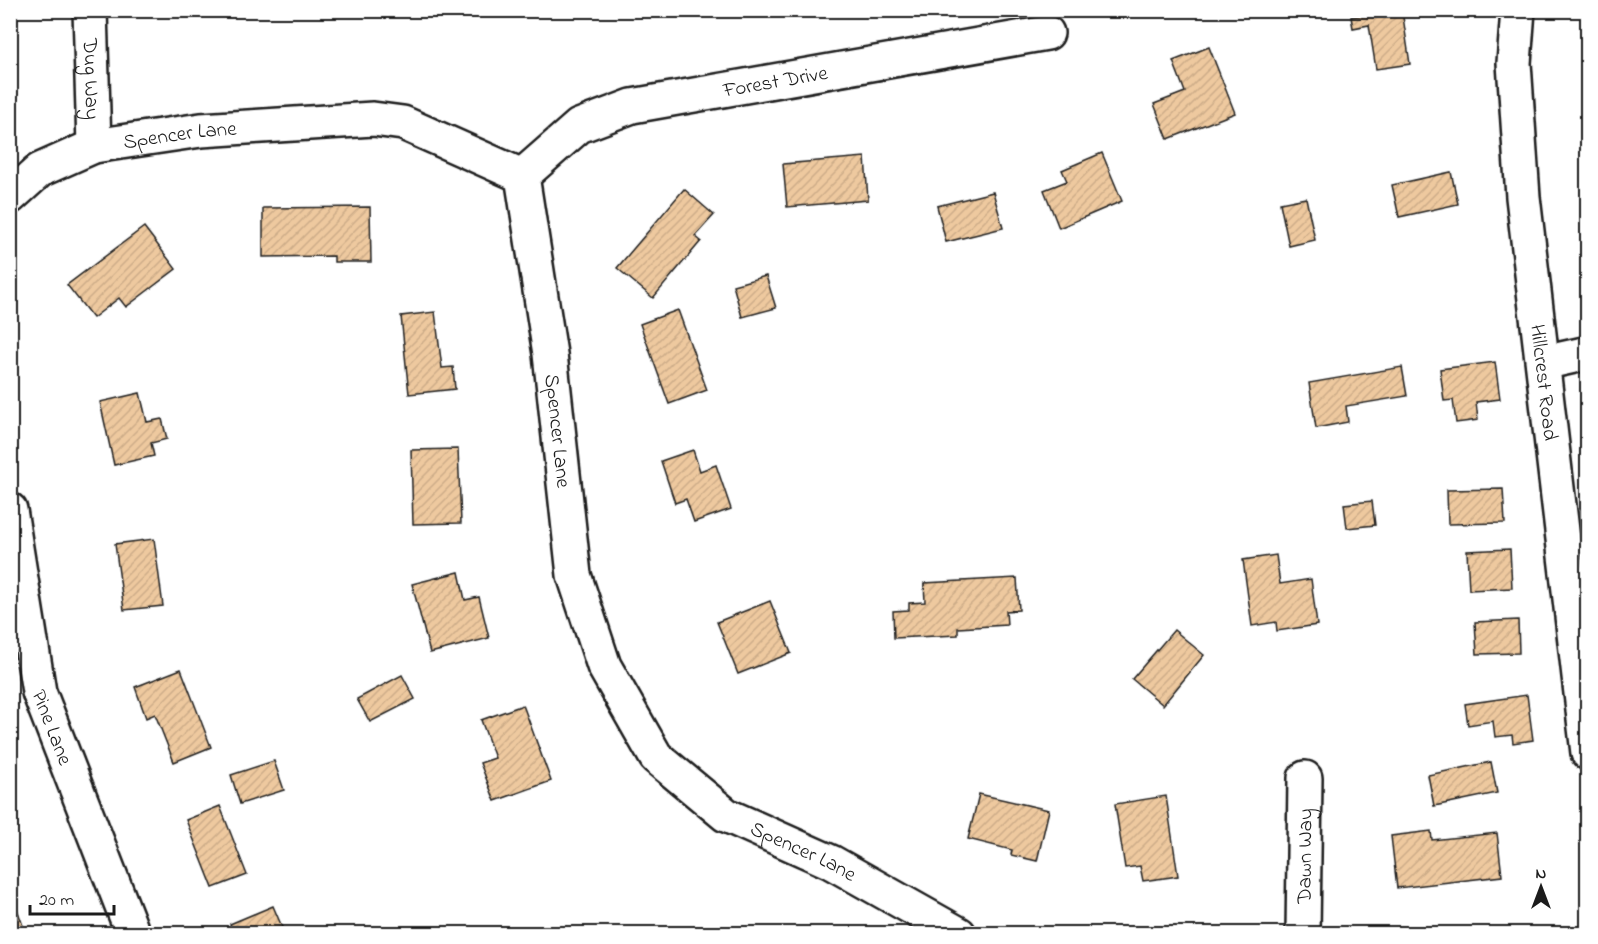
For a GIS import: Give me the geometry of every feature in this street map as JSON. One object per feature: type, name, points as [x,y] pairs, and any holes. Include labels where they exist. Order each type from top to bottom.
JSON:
[{"type":"street","name":"Dug Way","points":[[90,10],[94,146]]},
{"type":"street","name":"Hillcrest Road","points":[[1518,10],[1514,63],[1522,197],[1587,753]]},
{"type":"street","name":"Forest Drive","points":[[522,176],[579,126],[632,106],[1047,33]]},
{"type":"street","name":"Spencer Lane","points":[[94,146],[201,130],[373,120],[403,123],[522,176],[550,354],[574,575],[604,666],[656,757],[726,815],[831,862],[959,933]]},
{"type":"street","points":[[10,198],[40,170],[94,146]]},
{"type":"street","points":[[1543,363],[1587,353]]},
{"type":"street","name":"Pine Lane","points":[[10,510],[39,693],[133,933]]},
{"type":"street","name":"Dawn Way","points":[[1303,933],[1305,778]]},
{"type":"building","points":[[1402,10],[1410,64],[1376,69],[1369,25],[1353,28],[1351,17]]},
{"type":"building","points":[[1209,47],[1235,113],[1168,139],[1154,104],[1185,92],[1173,61]]},
{"type":"building","points":[[1102,153],[1122,201],[1059,228],[1044,190],[1067,181],[1062,170]]},
{"type":"building","points":[[865,157],[868,200],[787,207],[783,164]]},
{"type":"building","points":[[1451,172],[1458,204],[1399,217],[1392,185]]},
{"type":"building","points":[[684,189],[714,215],[695,236],[701,241],[653,298],[617,268]]},
{"type":"building","points":[[993,192],[1003,228],[946,242],[937,206]]},
{"type":"building","points":[[1306,198],[1315,240],[1289,246],[1280,203]]},
{"type":"building","points":[[370,207],[371,262],[334,262],[334,256],[263,257],[263,208]]},
{"type":"building","points":[[144,227],[176,269],[126,307],[119,298],[93,318],[67,285]]},
{"type":"building","points":[[766,276],[776,308],[742,317],[733,285]]},
{"type":"building","points":[[678,310],[707,390],[669,404],[640,324]]},
{"type":"building","points":[[435,312],[442,368],[453,367],[455,389],[409,394],[401,316]]},
{"type":"building","points":[[1495,362],[1500,399],[1476,402],[1478,420],[1456,423],[1453,400],[1444,401],[1440,369]]},
{"type":"building","points":[[1402,367],[1407,396],[1346,406],[1348,422],[1316,428],[1309,383]]},
{"type":"building","points":[[140,393],[147,422],[162,419],[167,439],[151,443],[154,456],[114,465],[100,402]]},
{"type":"building","points":[[458,449],[461,523],[413,524],[411,450]]},
{"type":"building","points":[[693,450],[700,471],[716,465],[731,509],[694,522],[686,499],[675,503],[661,461]]},
{"type":"building","points":[[1503,489],[1505,523],[1448,524],[1447,490]]},
{"type":"building","points":[[1372,501],[1375,525],[1347,528],[1344,504]]},
{"type":"building","points":[[154,539],[163,606],[124,610],[115,544]]},
{"type":"building","points":[[1510,549],[1512,588],[1469,590],[1467,551]]},
{"type":"building","points":[[1276,555],[1280,584],[1311,579],[1317,625],[1277,631],[1276,622],[1252,626],[1243,560]]},
{"type":"building","points":[[459,572],[465,600],[479,597],[489,638],[430,653],[412,584]]},
{"type":"building","points":[[1017,578],[1019,610],[1006,611],[1007,625],[958,628],[958,635],[894,638],[893,611],[909,610],[909,603],[925,602],[924,583]]},
{"type":"building","points":[[770,601],[791,653],[738,674],[717,622]]},
{"type":"building","points":[[1518,620],[1519,653],[1477,654],[1475,622]]},
{"type":"building","points":[[1174,630],[1204,655],[1163,705],[1132,679]]},
{"type":"building","points":[[181,669],[211,747],[174,762],[155,714],[146,718],[135,687]]},
{"type":"building","points":[[402,675],[415,699],[370,722],[357,699]]},
{"type":"building","points":[[1527,695],[1533,740],[1513,743],[1512,735],[1495,737],[1493,721],[1468,725],[1465,704]]},
{"type":"building","points":[[523,705],[551,781],[495,801],[480,763],[495,758],[481,720]]},
{"type":"building","points":[[274,761],[284,790],[240,804],[231,775]]},
{"type":"building","points":[[1491,762],[1497,793],[1434,806],[1428,775]]},
{"type":"building","points":[[979,794],[1049,810],[1037,861],[1011,855],[1012,850],[968,839]]},
{"type":"building","points":[[1166,796],[1178,876],[1143,881],[1140,866],[1125,868],[1115,804]]},
{"type":"building","points":[[220,806],[247,875],[213,888],[186,820]]},
{"type":"building","points":[[1431,831],[1432,840],[1497,833],[1502,876],[1397,888],[1391,836]]},
{"type":"building","points":[[16,906],[26,934],[10,934],[10,908]]},
{"type":"building","points":[[273,906],[285,934],[234,934],[230,924]]}]
